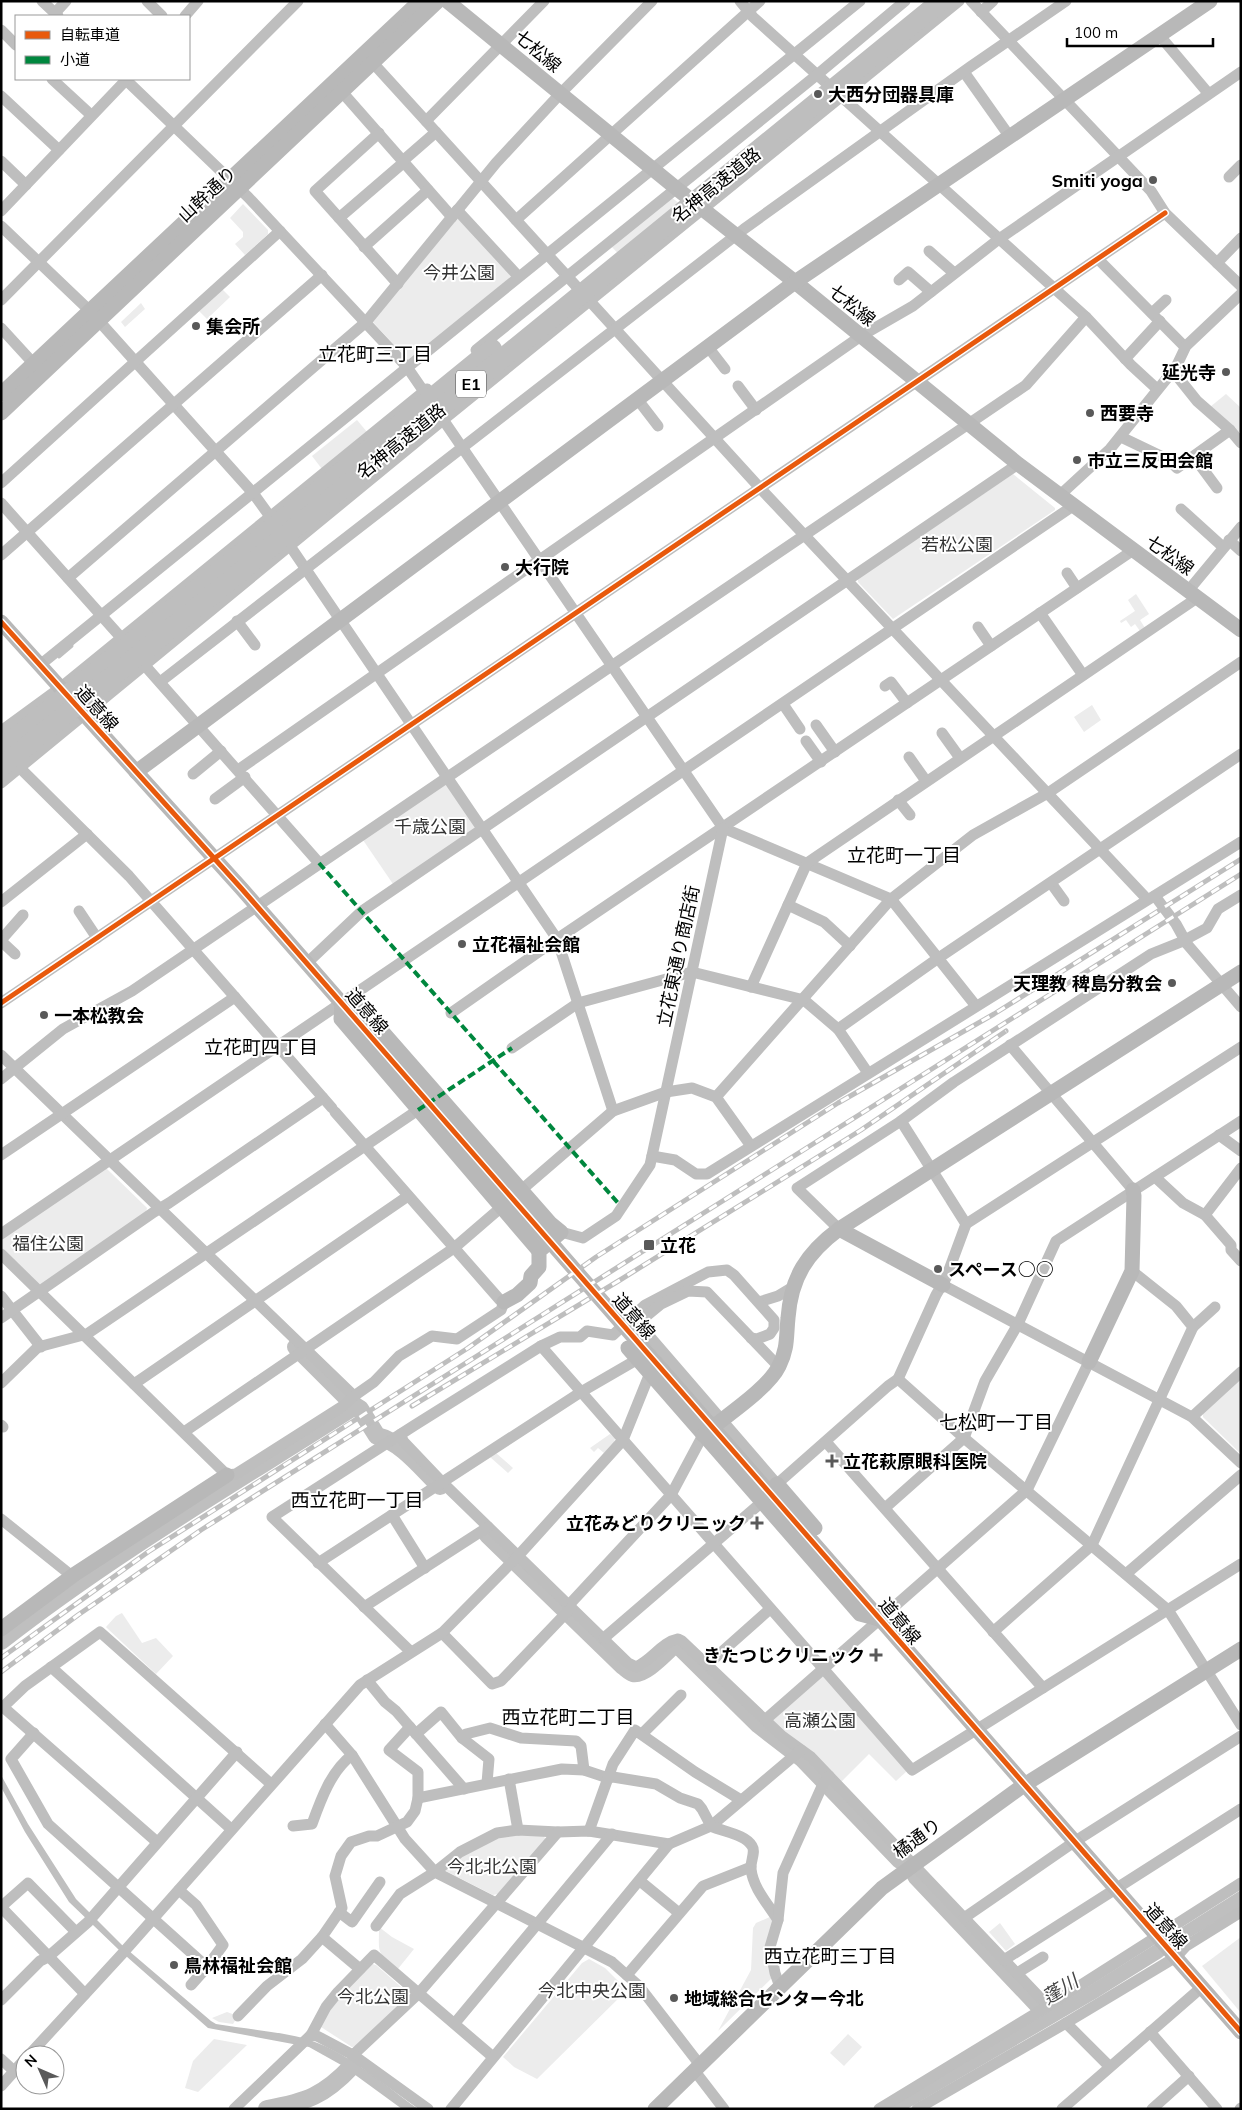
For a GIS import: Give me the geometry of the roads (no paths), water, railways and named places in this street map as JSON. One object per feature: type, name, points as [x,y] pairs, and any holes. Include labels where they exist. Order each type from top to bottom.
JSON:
[{"type":"highway","name":"名神高速道路","points":[[1,749],[922,1]]},
{"type":"highway","name":"名神高速道路","points":[[10,767],[941,1]]},
{"type":"street","points":[[42,1],[56,14],[66,1]]},
{"type":"street","points":[[147,1],[161,15]]},
{"type":"street","points":[[186,15],[198,1]]},
{"type":"street","name":"山幹通り","points":[[1,412],[95,316],[235,184],[420,1]]},
{"type":"street","name":"山幹通り","points":[[235,184],[342,92],[438,1]]},
{"type":"street","name":"七松線","points":[[447,1],[610,135],[795,282],[967,424],[1058,496],[1241,630]]},
{"type":"street","points":[[426,121],[544,1]]},
{"type":"street","points":[[740,1],[880,132],[1086,317],[1125,359],[1157,389]]},
{"type":"street","points":[[516,220],[760,1]]},
{"type":"street","points":[[40,665],[518,276],[860,1]]},
{"type":"street","points":[[1,731],[60,688],[818,74],[905,1]]},
{"type":"street","points":[[1,782],[10,767],[85,715],[443,420],[960,1]]},
{"type":"street","points":[[971,1],[1151,191],[1165,213],[1241,286]]},
{"type":"street","points":[[981,12],[993,1]]},
{"type":"street","points":[[160,682],[736,235],[1008,40],[1066,1]]},
{"type":"street","points":[[136,772],[795,282],[1210,1]]},
{"type":"street","points":[[1,300],[296,2]]},
{"type":"street","points":[[68,578],[366,322],[481,182],[644,4]]},
{"type":"street","points":[[1,30],[15,43]]},
{"type":"street","points":[[1160,36],[1208,93]]},
{"type":"street","points":[[373,63],[760,488],[1102,850],[1172,918],[1186,940],[1241,1007]]},
{"type":"street","points":[[964,72],[1010,137]]},
{"type":"street","points":[[215,799],[241,773],[377,673],[861,336],[904,311],[999,239],[1241,72]]},
{"type":"street","points":[[53,80],[91,115]]},
{"type":"street","points":[[1,211],[125,80]]},
{"type":"street","points":[[127,80],[235,184],[407,367],[723,828],[891,899],[976,1006]]},
{"type":"street","points":[[342,92],[428,190],[518,276]]},
{"type":"street","points":[[1,96],[59,150]]},
{"type":"street","points":[[339,218],[436,132]]},
{"type":"street","points":[[379,133],[315,190],[398,284]]},
{"type":"street","points":[[1,161],[26,185]]},
{"type":"street","points":[[1229,177],[1241,165]]},
{"type":"street","points":[[364,247],[428,190]]},
{"type":"street","points":[[1,1003],[1165,213]]},
{"type":"street","points":[[1,226],[95,316],[253,493],[306,568],[557,939],[613,1111]]},
{"type":"street","points":[[1,483],[280,231]]},
{"type":"street","points":[[1217,263],[1241,238]]},
{"type":"street","points":[[929,251],[954,274]]},
{"type":"street","points":[[1098,259],[1185,347]]},
{"type":"street","points":[[899,280],[908,272],[931,292]]},
{"type":"street","points":[[1,556],[322,276]]},
{"type":"street","points":[[1058,496],[1121,437],[1173,371],[1185,347],[1241,294]]},
{"type":"street","points":[[1125,359],[1166,300]]},
{"type":"street","name":"山幹通り","points":[[1,394],[34,364],[95,316]]},
{"type":"street","points":[[10,1073],[63,1029],[132,991],[1032,380],[1086,317]]},
{"type":"street","points":[[1,328],[34,364]]},
{"type":"street","points":[[708,347],[725,369]]},
{"type":"street","points":[[1173,371],[1198,400],[1241,443]]},
{"type":"street","points":[[738,386],[756,410]]},
{"type":"street","points":[[638,400],[658,426]]},
{"type":"street","points":[[1121,437],[1168,460],[1178,468],[1230,430]]},
{"type":"street","points":[[1194,457],[1217,488]]},
{"type":"street","points":[[307,963],[362,911],[1018,464]]},
{"type":"street","points":[[1,503],[319,863]]},
{"type":"street","points":[[1,1234],[1073,506]]},
{"type":"street","points":[[1181,508],[1226,543],[1241,551]]},
{"type":"street","points":[[751,987],[807,863],[1083,675],[1192,594],[1226,543],[1241,527]]},
{"type":"street","points":[[451,1012],[1132,550]]},
{"type":"street","points":[[1067,573],[1077,588]]},
{"type":"street","points":[[1040,613],[1083,675]]},
{"type":"street","name":"道意線","points":[[1,622],[307,963],[858,1592],[976,1731],[1241,2032]]},
{"type":"street","points":[[237,622],[255,645]]},
{"type":"street","points":[[978,627],[991,646]]},
{"type":"street","points":[[716,1097],[804,1000],[891,899],[973,835],[1048,793],[1241,662]]},
{"type":"street","points":[[885,686],[891,682],[907,703]]},
{"type":"street","points":[[783,704],[800,729]]},
{"type":"street","points":[[816,725],[835,752]]},
{"type":"street","points":[[942,733],[960,758]]},
{"type":"street","points":[[806,741],[820,762]]},
{"type":"street","points":[[1,749],[10,767],[87,834],[129,876],[408,1196],[500,1300],[504,1302]]},
{"type":"street","points":[[193,774],[221,751]]},
{"type":"street","points":[[838,1028],[1241,754]]},
{"type":"street","points":[[908,757],[926,781]]},
{"type":"street","points":[[898,800],[910,815]]},
{"type":"street","name":"立花東通り商店街","points":[[561,1232],[583,1238],[616,1216],[650,1165],[723,828]]},
{"type":"street","points":[[1,902],[87,834]]},
{"type":"street","points":[[652,1156],[675,1160],[688,1170],[703,1175],[1241,842]]},
{"type":"street","points":[[1052,883],[1064,901]]},
{"type":"street","points":[[1241,895],[1218,909],[1206,928],[1186,940],[1151,954],[954,1082],[901,1121],[797,1188],[839,1229],[1192,1417],[1241,1464]]},
{"type":"street","points":[[788,905],[824,922],[850,946]]},
{"type":"street","points":[[79,911],[97,938]]},
{"type":"street","points":[[15,954],[1,941],[23,916]]},
{"type":"street","points":[[512,1048],[578,1003],[692,972],[804,1000],[838,1028],[868,1073]]},
{"type":"street","points":[[442,1633],[492,1684],[501,1681],[671,1495],[704,1435],[772,1378],[779,1367],[787,1347],[788,1318],[793,1287],[804,1263],[820,1244],[839,1229],[1241,972]]},
{"type":"street","points":[[1,1156],[235,997]]},
{"type":"street","points":[[342,1003],[341,1019],[540,1251]]},
{"type":"street","points":[[1,1629],[72,1576],[227,1475],[236,1474],[351,1398],[374,1382],[399,1356],[432,1336],[457,1339],[501,1310],[504,1302],[517,1295],[530,1283],[532,1276],[539,1267],[540,1251],[561,1232],[550,1223],[358,1004],[342,1003]]},
{"type":"street","points":[[765,1720],[1027,1490],[1132,1271],[1133,1190],[1010,1045]]},
{"type":"street","points":[[777,1484],[898,1379],[936,1295],[943,1286],[966,1224],[1241,1047]]},
{"type":"street","points":[[1,1055],[10,1073],[60,1116],[351,1398]]},
{"type":"street","points":[[184,1432],[454,1248],[613,1111],[666,1092],[692,1088],[716,1097],[751,1146]]},
{"type":"street","points":[[1,1318],[323,1098]]},
{"type":"street","points":[[1,1383],[41,1347],[84,1335],[418,1110]]},
{"type":"street","points":[[901,1121],[966,1224]]},
{"type":"street","points":[[885,1508],[964,1438],[985,1382],[1018,1324],[1056,1241],[1241,1121]]},
{"type":"street","points":[[1219,1135],[1241,1151]]},
{"type":"street","points":[[1205,1214],[1241,1168]]},
{"type":"street","points":[[1155,1177],[1182,1203],[1205,1214],[1231,1245],[1231,1250],[1241,1261]]},
{"type":"street","points":[[134,1384],[408,1196]]},
{"type":"street","points":[[1,1254],[227,1475]]},
{"type":"street","points":[[411,1652],[272,1517],[541,1346],[560,1337],[580,1337],[587,1331],[614,1335],[645,1305],[708,1272],[721,1270],[732,1272],[772,1317],[774,1328],[770,1334],[751,1338]]},
{"type":"street","points":[[1132,1271],[1176,1306],[1193,1327]]},
{"type":"street","points":[[708,1272],[711,1293],[779,1367]]},
{"type":"street","points":[[759,1302],[778,1296],[793,1287]]},
{"type":"street","points":[[711,1293],[696,1290],[688,1291],[660,1304],[644,1318],[643,1328],[880,1603],[880,1619]]},
{"type":"street","points":[[1,1296],[41,1347]]},
{"type":"street","points":[[993,1632],[1092,1546],[1193,1327],[1215,1307]]},
{"type":"street","points":[[630,1319],[626,1332],[633,1354],[860,1614],[880,1619]]},
{"type":"street","points":[[541,1346],[912,1770],[1241,1564]]},
{"type":"street","points":[[318,1563],[581,1392],[633,1354]]},
{"type":"street","points":[[38,2045],[179,1890],[360,1685],[442,1633],[515,1558],[622,1440],[650,1373],[667,1357]]},
{"type":"street","points":[[1192,1417],[1241,1372]]},
{"type":"street","points":[[898,1379],[964,1438],[1168,1610],[1241,1725]]},
{"type":"street","points":[[395,1439],[403,1441],[440,1485],[568,1609],[604,1638],[628,1664],[636,1667],[646,1662],[671,1640],[678,1639],[765,1720],[912,1864],[1048,2006]]},
{"type":"street","points":[[826,1442],[1042,1688]]},
{"type":"street","points":[[1126,1574],[1241,1475]]},
{"type":"street","points":[[604,1638],[762,1502]]},
{"type":"street","points":[[392,1516],[424,1568]]},
{"type":"street","points":[[1,1519],[72,1576]]},
{"type":"street","points":[[364,1607],[485,1529]]},
{"type":"street","points":[[707,1665],[770,1609]]},
{"type":"street","points":[[157,1842],[3,1706],[25,1686],[100,1632],[271,1784]]},
{"type":"street","name":"橘通り","points":[[655,2109],[882,1888],[912,1864],[1024,1785],[1241,1649]]},
{"type":"street","points":[[50,1667],[231,1829]]},
{"type":"street","points":[[367,1680],[464,1789]]},
{"type":"street","points":[[642,1734],[681,1695]]},
{"type":"street","points":[[238,2016],[267,1986],[302,1959],[322,1938],[342,1908],[334,1876],[341,1856],[351,1842],[369,1836],[377,1836],[398,1827],[407,1822],[415,1811],[418,1798],[418,1772],[389,1750],[413,1730],[441,1712],[462,1738],[489,1759],[487,1783]]},
{"type":"street","points":[[325,1724],[352,1755],[405,1838],[435,1872],[612,1962],[639,1986],[724,2109]]},
{"type":"street","points":[[462,1738],[466,1734],[490,1728],[521,1738],[576,1742],[581,1746],[584,1770]]},
{"type":"street","points":[[589,1831],[613,1764],[635,1730],[695,1772],[741,1800]]},
{"type":"street","points":[[34,1733],[11,1759],[48,1824],[206,1967]]},
{"type":"street","points":[[964,1918],[1074,1842],[1241,1736]]},
{"type":"street","points":[[1,2000],[40,1961],[48,1958],[91,1918],[157,1842],[198,1799],[237,1752]]},
{"type":"street","points":[[451,2109],[669,1844],[711,1826],[798,1752]]},
{"type":"street","points":[[293,1826],[312,1824],[323,1792],[346,1760],[352,1755]]},
{"type":"street","points":[[418,1798],[562,1769],[584,1770],[608,1778],[613,1777],[656,1784],[680,1798],[698,1804],[711,1826],[745,1838],[754,1850],[751,1867],[756,1886],[778,1920]]},
{"type":"street","points":[[508,1779],[518,1830]]},
{"type":"street","points":[[780,1987],[775,1974],[770,1947],[778,1920],[783,1873],[826,1780]]},
{"type":"street","points":[[1004,1960],[1241,1809]]},
{"type":"street","points":[[376,1926],[400,1894],[435,1872],[460,1852],[497,1833],[518,1830],[589,1831],[669,1844]]},
{"type":"street","points":[[353,2055],[418,1994],[558,1832]]},
{"type":"street","points":[[455,2023],[612,1834]]},
{"type":"street","points":[[627,1975],[703,1886],[751,1867]]},
{"type":"street","points":[[640,1881],[679,1913]]},
{"type":"street","points":[[339,1912],[352,1922],[380,1882]]},
{"type":"street","points":[[76,1932],[28,1883],[1,1907],[48,1958],[85,1994]]},
{"type":"street","points":[[879,2109],[1048,2006],[1241,1883]]},
{"type":"street","points":[[179,1890],[196,1905],[223,1945],[192,1985]]},
{"type":"street","points":[[373,1892],[390,1906]]},
{"type":"street","points":[[919,2086],[926,2104],[1066,2023],[1241,1912]]},
{"type":"street","points":[[322,1938],[360,1969]]},
{"type":"street","points":[[234,2109],[310,2036],[326,2007],[374,1955],[493,2057]]},
{"type":"street","points":[[1017,1973],[1043,1957]]},
{"type":"street","points":[[1062,2109],[1109,2066],[1202,1987]]},
{"type":"street","points":[[1066,2023],[1109,2066]]},
{"type":"street","points":[[1150,2032],[1217,2109]]},
{"type":"street","points":[[310,2036],[317,2036],[353,2055],[428,2109]]},
{"type":"street","points":[[1,2059],[14,2071],[1,2086]]},
{"type":"street","points":[[1152,2109],[1189,2076]]},
{"type":"waterway","points":[[59,657],[72,646]]},
{"type":"waterway","points":[[296,1347],[355,1406]]},
{"type":"waterway","points":[[1,1641],[130,1548],[355,1406],[360,1409],[377,1436],[386,1439],[403,1450],[440,1486]]},
{"type":"waterway","points":[[488,1535],[623,1666],[633,1673],[643,1671],[673,1646],[679,1646],[759,1725],[803,1759],[900,1860]]},
{"type":"waterway","name":"蓬川","points":[[916,1876],[1039,2006]]},
{"type":"waterway","points":[[267,2109],[293,2104],[314,2096],[332,2084],[352,2066]]},
{"type":"railway","points":[[1,1658],[148,1552],[468,1348],[596,1257],[838,1103],[994,1014],[1241,859]]},
{"type":"railway","points":[[1,1672],[78,1615],[201,1530],[1241,874]]},
{"type":"railway","points":[[412,1406],[620,1280],[861,1130],[1006,1031]]},
{"type":"place","name":"大西分団器具庫","points":[[818,94]]},
{"type":"place","name":"Smiti yoga","points":[[1153,180]]},
{"type":"place","name":"集会所","points":[[196,326]]},
{"type":"place","name":"延光寺","points":[[1226,372]]},
{"type":"place","name":"西要寺","points":[[1090,413]]},
{"type":"place","name":"市立三反田会館","points":[[1077,460]]},
{"type":"place","name":"大行院","points":[[505,567]]},
{"type":"place","name":"立花福祉会館","points":[[462,944]]},
{"type":"place","name":"天理教 稗島分教会","points":[[1172,983]]},
{"type":"place","name":"一本松教会","points":[[44,1015]]},
{"type":"place","name":"立花","points":[[649,1245]]},
{"type":"place","name":"スペース○○","points":[[938,1269]]},
{"type":"place","name":"立花萩原眼科医院","points":[[832,1461]]},
{"type":"place","name":"立花みどりクリニック","points":[[757,1523]]},
{"type":"place","name":"きたつじクリニック","points":[[876,1655]]},
{"type":"place","name":"鳥林福祉会館","points":[[174,1965]]},
{"type":"place","name":"地域総合センター今北","points":[[674,1998]]},
{"type":"district","name":"立花町三丁目","points":[[375,354]]},
{"type":"district","name":"立花町一丁目","points":[[904,855]]},
{"type":"district","name":"立花町四丁目","points":[[261,1047]]},
{"type":"district","name":"七松町一丁目","points":[[996,1422]]},
{"type":"district","name":"西立花町一丁目","points":[[357,1500]]},
{"type":"district","name":"西立花町二丁目","points":[[568,1717]]},
{"type":"district","name":"西立花町三丁目","points":[[830,1956]]},
{"type":"park label","name":"今井公園","points":[[459,272]]},
{"type":"park label","name":"若松公園","points":[[957,544]]},
{"type":"park label","name":"千歳公園","points":[[430,826]]},
{"type":"park label","name":"福住公園","points":[[48,1243]]},
{"type":"park label","name":"高瀬公園","points":[[820,1720]]},
{"type":"park label","name":"今北北公園","points":[[492,1866]]},
{"type":"park label","name":"今北中央公園","points":[[592,1990]]},
{"type":"park label","name":"今北公園","points":[[373,1996]]}]
